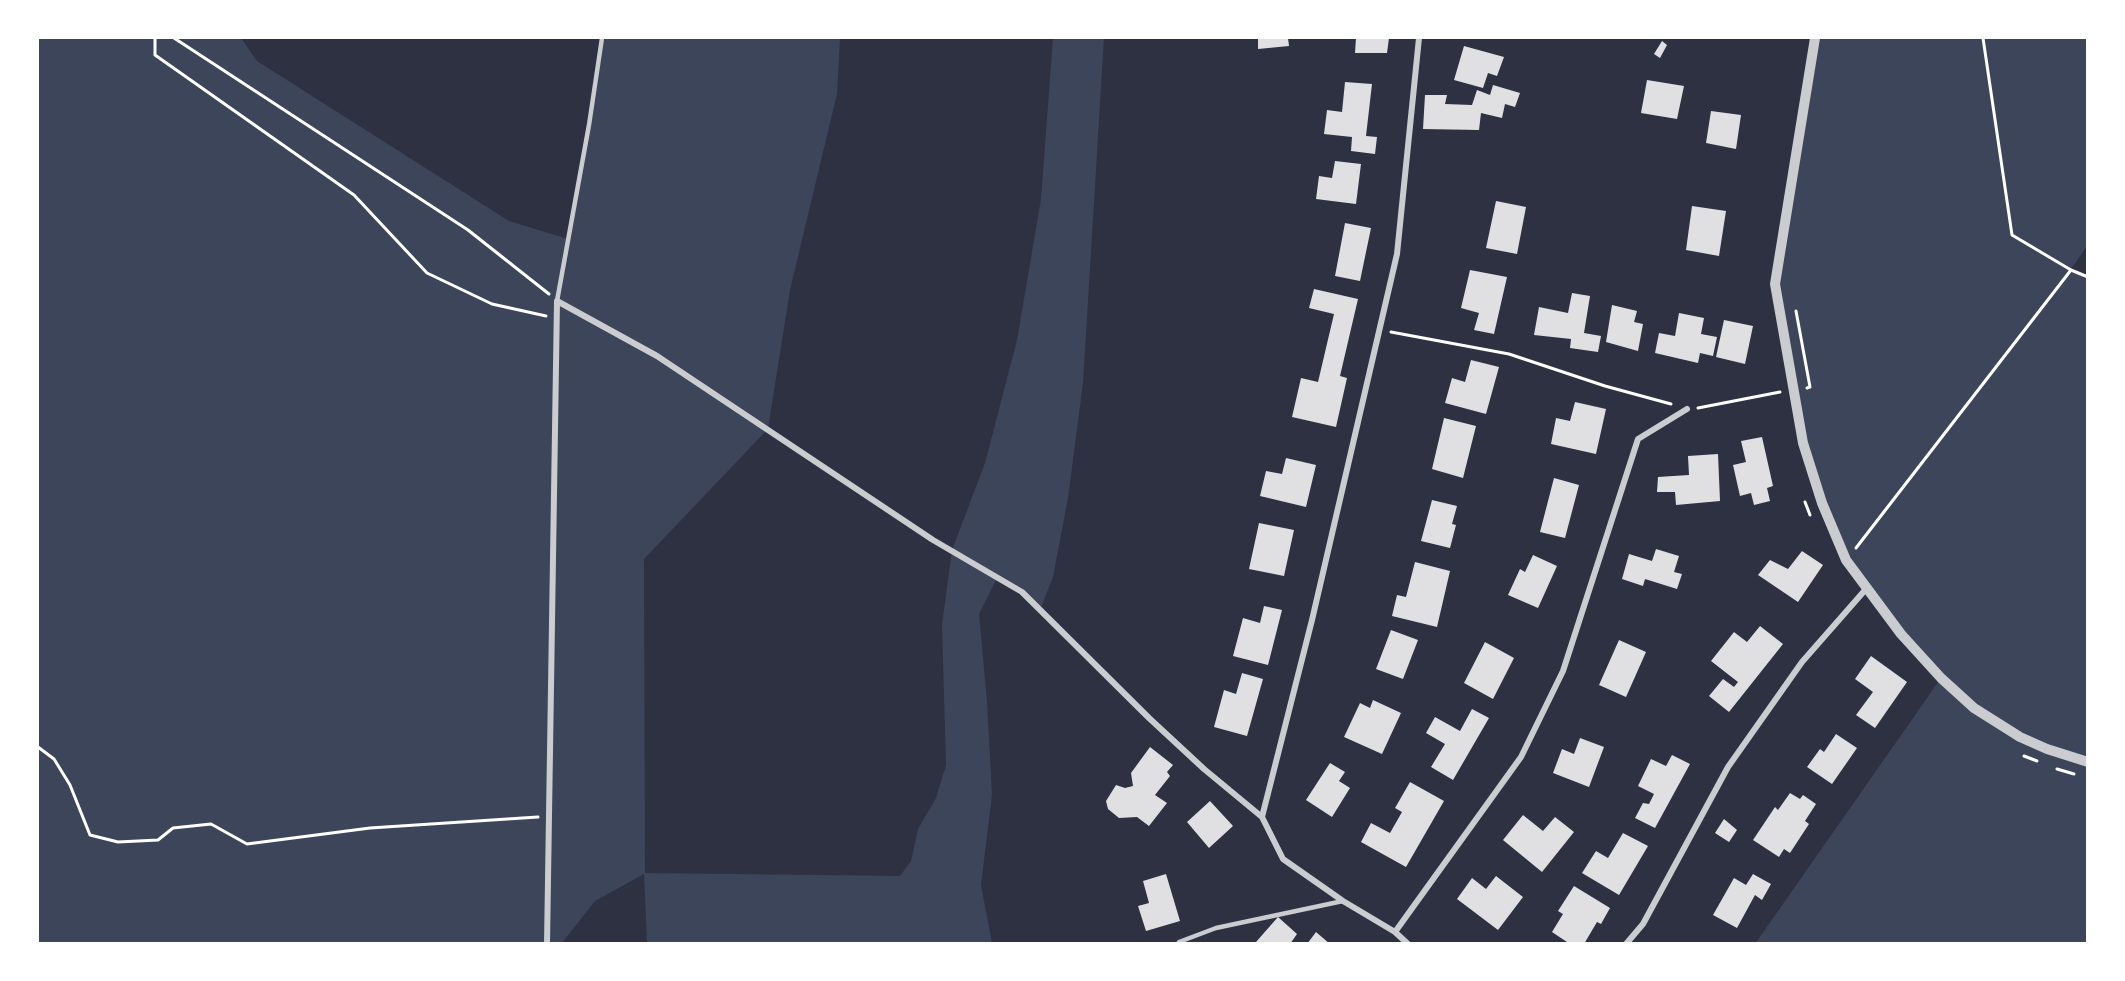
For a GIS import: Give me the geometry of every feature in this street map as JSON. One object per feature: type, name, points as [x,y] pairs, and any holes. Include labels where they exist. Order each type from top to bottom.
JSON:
[{"type":"street","points":[[1262,817],[1312,620],[1397,254],[1419,38]]},
{"type":"street","points":[[1815,38],[1775,284],[1803,443],[1822,503],[1846,560],[1901,634],[1933,669],[1974,708],[2020,737],[2047,749],[2088,762]]},
{"type":"street","points":[[546,944],[557,301],[657,356],[933,540],[1022,592],[1149,718],[1204,769],[1262,817],[1283,859],[1343,901],[1395,932],[1408,944]]},
{"type":"street","points":[[1395,932],[1521,757],[1563,671],[1638,439],[1687,409]]},
{"type":"street","points":[[1626,944],[1643,924],[1728,767],[1802,662],[1866,589]]},
{"type":"lane","points":[[557,301],[589,125],[602,38]]},
{"type":"lane","points":[[1179,942],[1216,928],[1343,901]]},
{"type":"path","points":[[155,38],[155,55],[354,195],[427,273],[492,303],[557,318]]},
{"type":"path","points":[[174,38],[468,230],[557,301]]},
{"type":"path","points":[[1983,38],[2012,235],[2071,270],[2088,277]]},
{"type":"path","points":[[1846,560],[2071,270]]},
{"type":"path","points":[[1380,330],[1509,354],[1605,386],[1687,409],[1706,408],[1810,387],[1794,302]]},
{"type":"path","points":[[38,747],[54,759],[90,835],[118,842],[158,840],[174,828],[211,824],[247,844],[370,828],[548,816]]},
{"type":"shaded area","points":[[38,38],[241,38],[257,61],[509,221],[568,239],[601,38],[840,38],[837,94],[790,290],[768,429],[644,559],[645,873],[900,876],[911,861],[918,829],[936,798],[946,765],[942,625],[952,550],[985,463],[1017,340],[1041,199],[1053,38],[1104,38],[1083,383],[1068,498],[1053,577],[1040,610],[1022,592],[997,578],[979,614],[992,795],[981,885],[992,943],[647,943],[644,874],[595,901],[562,943],[38,943]]},
{"type":"shaded area","points":[[1815,38],[2087,38],[2087,246],[2071,269],[2088,277],[2087,943],[1755,944],[1941,678],[1846,560],[1803,443],[1775,284]]},
{"type":"building","points":[[1258,38],[1288,38],[1289,46],[1258,49]]},
{"type":"building","points":[[1356,38],[1389,38],[1387,53],[1355,53]]},
{"type":"building","points":[[1662,41],[1667,45],[1660,58],[1654,54]]},
{"type":"building","points":[[1464,46],[1504,57],[1497,76],[1488,73],[1483,88],[1454,80]]},
{"type":"building","points":[[1647,80],[1684,86],[1677,119],[1641,113]]},
{"type":"building","points":[[1345,82],[1372,84],[1366,136],[1377,137],[1375,154],[1351,151],[1352,137],[1324,134],[1327,110],[1342,112]]},
{"type":"building","points":[[1493,85],[1520,93],[1515,107],[1505,104],[1502,118],[1481,113],[1479,130],[1423,129],[1425,95],[1447,95],[1445,104],[1472,105],[1477,90],[1490,95]]},
{"type":"building","points":[[1711,111],[1741,115],[1736,149],[1706,143]]},
{"type":"building","points":[[1335,161],[1361,164],[1356,204],[1316,199],[1319,176],[1332,178]]},
{"type":"building","points":[[1496,201],[1526,207],[1517,254],[1486,248]]},
{"type":"building","points":[[1692,206],[1726,211],[1719,256],[1686,250]]},
{"type":"building","points":[[1345,223],[1371,228],[1360,281],[1335,276]]},
{"type":"building","points":[[1470,270],[1507,277],[1494,334],[1474,330],[1479,313],[1461,308]]},
{"type":"building","points":[[1314,289],[1358,299],[1340,376],[1347,378],[1336,427],[1292,417],[1301,378],[1318,382],[1334,314],[1309,308]]},
{"type":"building","points":[[1572,293],[1590,296],[1584,333],[1601,336],[1598,352],[1570,348],[1571,339],[1534,335],[1539,307],[1568,313]]},
{"type":"building","points":[[1612,305],[1637,311],[1634,322],[1643,324],[1638,351],[1606,342]]},
{"type":"building","points":[[1679,313],[1704,318],[1701,334],[1717,337],[1713,356],[1700,353],[1698,363],[1655,353],[1659,333],[1675,336]]},
{"type":"building","points":[[1724,320],[1753,326],[1745,364],[1716,357]]},
{"type":"building","points":[[1471,360],[1499,367],[1486,414],[1445,403],[1452,378],[1465,382]]},
{"type":"building","points":[[1575,402],[1606,409],[1596,454],[1551,444],[1556,418],[1570,421]]},
{"type":"building","points":[[1444,418],[1476,426],[1463,478],[1432,469]]},
{"type":"building","points":[[1762,437],[1773,486],[1767,488],[1770,501],[1754,505],[1751,493],[1740,496],[1733,465],[1746,462],[1741,441]]},
{"type":"building","points":[[1718,454],[1720,501],[1676,505],[1675,492],[1657,492],[1658,477],[1689,475],[1688,456]]},
{"type":"building","points":[[1286,458],[1316,465],[1306,507],[1260,496],[1266,471],[1282,474]]},
{"type":"building","points":[[1554,478],[1579,485],[1565,538],[1540,532]]},
{"type":"building","points":[[1432,500],[1457,506],[1452,524],[1456,525],[1450,548],[1421,541]]},
{"type":"building","points":[[1259,523],[1294,530],[1284,576],[1249,569]]},
{"type":"building","points":[[1656,549],[1679,556],[1674,572],[1682,574],[1677,589],[1645,579],[1643,586],[1622,579],[1629,554],[1652,561]]},
{"type":"building","points":[[1802,551],[1823,565],[1798,602],[1758,575],[1770,560],[1788,569]]},
{"type":"building","points":[[1533,555],[1557,566],[1538,608],[1508,595],[1520,569],[1525,572]]},
{"type":"building","points":[[1415,562],[1450,571],[1437,627],[1392,616],[1397,595],[1406,597]]},
{"type":"building","points":[[1264,606],[1282,610],[1268,665],[1233,656],[1243,618],[1260,623]]},
{"type":"building","points":[[1760,626],[1783,644],[1729,712],[1709,696],[1723,679],[1734,687],[1738,682],[1711,661],[1734,632],[1747,642]]},
{"type":"building","points":[[1391,630],[1418,640],[1403,679],[1376,669]]},
{"type":"building","points":[[1619,640],[1646,652],[1626,697],[1599,685]]},
{"type":"building","points":[[1485,642],[1514,658],[1493,699],[1464,683]]},
{"type":"building","points":[[1871,656],[1907,682],[1875,728],[1856,715],[1873,692],[1855,679]]},
{"type":"building","points":[[1242,673],[1263,679],[1247,736],[1214,727],[1224,690],[1236,694]]},
{"type":"building","points":[[1373,700],[1401,713],[1382,754],[1344,737],[1360,703],[1370,708]]},
{"type":"building","points":[[1472,709],[1489,718],[1453,780],[1431,767],[1445,744],[1426,733],[1435,717],[1460,731]]},
{"type":"building","points":[[1836,734],[1857,748],[1832,784],[1807,767],[1820,749],[1824,752]]},
{"type":"building","points":[[1580,738],[1604,747],[1589,787],[1553,773],[1562,749],[1574,754]]},
{"type":"building","points":[[1150,747],[1173,765],[1167,772],[1170,776],[1155,795],[1167,803],[1149,826],[1137,817],[1119,818],[1108,809],[1106,801],[1116,785],[1125,788],[1133,786],[1131,773]]},
{"type":"building","points":[[1672,755],[1690,764],[1655,828],[1635,818],[1643,803],[1649,804],[1654,794],[1638,786],[1651,759],[1666,766]]},
{"type":"building","points":[[1330,763],[1345,772],[1339,781],[1350,788],[1332,817],[1306,800]]},
{"type":"building","points":[[1410,782],[1444,801],[1406,867],[1361,842],[1371,823],[1390,833],[1402,812],[1395,808]]},
{"type":"building","points":[[1790,793],[1800,799],[1803,795],[1816,804],[1805,821],[1809,824],[1790,853],[1784,849],[1779,857],[1753,840],[1775,807],[1778,810]]},
{"type":"building","points":[[1210,801],[1233,826],[1209,848],[1187,822]]},
{"type":"building","points":[[1523,815],[1543,831],[1555,817],[1574,832],[1542,872],[1503,840]]},
{"type":"building","points":[[1724,819],[1737,830],[1729,842],[1715,833]]},
{"type":"building","points":[[1623,833],[1648,846],[1619,895],[1582,873],[1596,851],[1608,858]]},
{"type":"building","points":[[1166,874],[1180,921],[1146,931],[1138,906],[1149,903],[1143,881]]},
{"type":"building","points":[[1753,874],[1771,884],[1762,900],[1755,895],[1737,928],[1713,915],[1734,878],[1746,885]]},
{"type":"building","points":[[1496,876],[1523,897],[1498,930],[1457,899],[1472,878],[1486,889]]},
{"type":"building","points":[[1574,886],[1610,908],[1601,924],[1597,922],[1584,944],[1570,944],[1552,932],[1563,914],[1558,911]]},
{"type":"building","points":[[1278,917],[1297,934],[1290,944],[1257,944],[1256,942]]},
{"type":"building","points":[[1316,932],[1330,944],[1307,944]]}]
